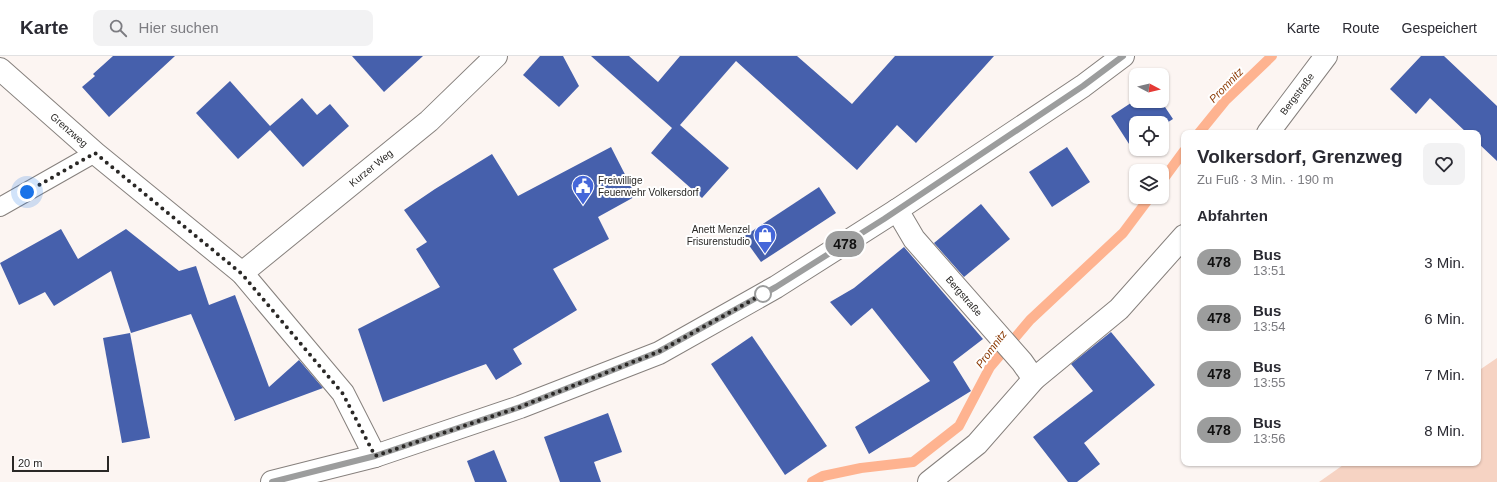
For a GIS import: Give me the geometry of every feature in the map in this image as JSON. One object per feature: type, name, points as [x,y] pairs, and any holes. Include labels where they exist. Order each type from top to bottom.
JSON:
[{"type":"street","name":"Kurzer Weg","points":[[242,274],[429,121],[496,56]]},
{"type":"street","points":[[272,482],[375,456],[520,407],[658,352],[776,287],[897,210],[1083,86],[1123,56]]},
{"type":"street","name":"Bergstraße","points":[[1270,130],[1326,56]]},
{"type":"street","name":"Grenzweg","points":[[0,69],[95,153],[242,274],[343,394],[375,456]]},
{"type":"street","name":"Bergstraße","points":[[897,210],[914,239],[997,333],[1028,371]]},
{"type":"street","points":[[930,482],[977,444],[1028,371],[1119,310],[1181,239]]},
{"type":"lane","points":[[0,207],[95,153]]},
{"type":"shaded area","points":[[1497,358],[1497,482],[1319,482],[1342,466],[1481,466],[1481,369]]},
{"type":"building","points":[[113,56],[175,56],[109,117],[82,87],[95,76],[93,74]]},
{"type":"building","points":[[352,56],[423,56],[384,92]]},
{"type":"building","points":[[540,56],[563,56],[579,86],[559,107],[523,75]]},
{"type":"building","points":[[591,56],[629,56],[658,82],[680,56],[797,56],[852,104],[895,56],[994,56],[916,143],[897,125],[857,170],[736,61],[680,125],[729,168],[702,198],[651,153],[672,128]]},
{"type":"building","points":[[1421,56],[1444,56],[1497,106],[1497,161],[1481,146],[1481,130],[1464,130],[1430,98],[1416,114],[1390,89]]},
{"type":"building","points":[[230,81],[270,126],[302,98],[317,115],[330,104],[349,126],[303,167],[270,130],[238,159],[196,113]]},
{"type":"building","points":[[1129,104],[1129,108],[1166,108],[1173,119],[1169,122],[1169,116],[1129,116],[1129,144],[1111,116]]},
{"type":"building","points":[[611,147],[636,196],[598,217],[609,239],[553,269],[577,310],[513,349],[522,364],[496,380],[486,364],[383,402],[358,329],[440,287],[416,249],[427,242],[404,210],[492,154],[518,196]]},
{"type":"building","points":[[1067,147],[1090,182],[1052,207],[1029,172]]},
{"type":"building","points":[[819,187],[836,213],[761,262],[743,237]]},
{"type":"building","points":[[981,204],[1010,239],[964,277],[934,243]]},
{"type":"building","points":[[61,229],[78,259],[126,229],[179,271],[196,266],[209,305],[235,295],[269,387],[299,360],[323,388],[234,421],[235,419],[191,314],[131,333],[111,271],[54,306],[45,292],[19,305],[0,263]]},
{"type":"building","points":[[904,247],[983,339],[953,362],[971,391],[869,454],[855,427],[930,381],[872,308],[851,326],[830,302],[854,288]]},
{"type":"building","points":[[1111,332],[1155,385],[1084,443],[1100,464],[1077,482],[1068,482],[1033,437],[1093,391],[1071,364]]},
{"type":"building","points":[[130,333],[150,438],[122,443],[103,338]]},
{"type":"building","points":[[752,336],[827,446],[785,475],[711,364]]},
{"type":"building","points":[[608,413],[622,452],[594,462],[601,482],[560,482],[544,437]]},
{"type":"building","points":[[494,450],[507,482],[475,482],[467,461]]},
{"type":"waterway","name":"Promnitz","points":[[1201,130],[1225,101],[1272,56]]},
{"type":"waterway","name":"Promnitz","points":[[1169,171],[1181,155]]},
{"type":"waterway","name":"Promnitz","points":[[812,482],[823,476],[861,468],[913,462],[959,426],[990,367],[1030,320],[1123,233],[1145,204]]},
{"type":"bus line","name":"478","points":[[272,482],[375,456],[520,407],[658,352],[776,287],[884,219],[1083,86],[1123,56]]},
{"type":"place","name":"Freiwillige Feuerwehr Volkersdorf","points":[[583,206]]},
{"type":"place","name":"Anett Menzel Frisurenstudio","points":[[765,254]]},
{"type":"route","points":[[27,192],[95,153],[242,274],[343,394],[375,456],[520,407],[658,352],[763,294]]}]
